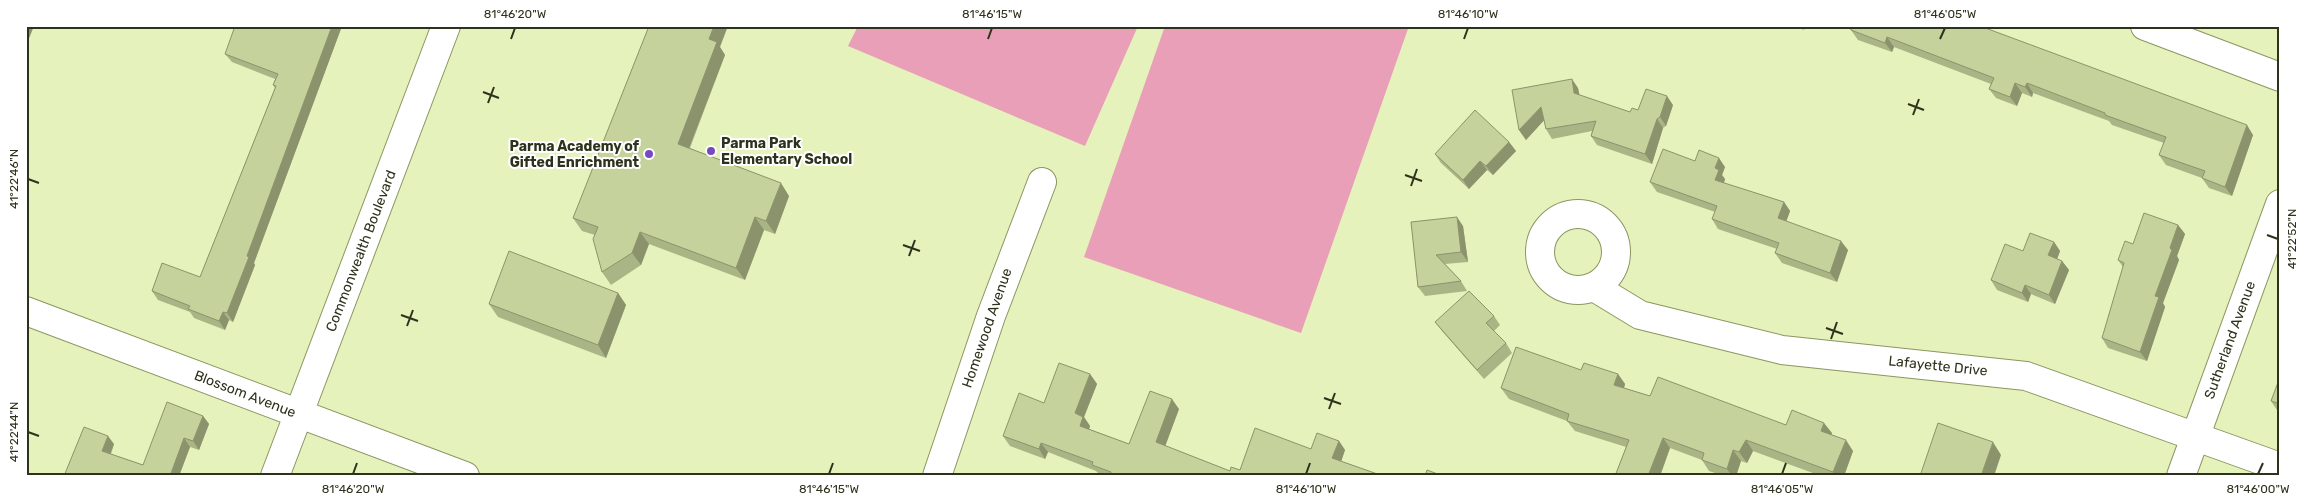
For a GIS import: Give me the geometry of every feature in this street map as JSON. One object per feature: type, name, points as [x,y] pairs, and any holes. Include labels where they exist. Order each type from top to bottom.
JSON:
[{"type":"street","name":"Commonwealth Boulevard","points":[[275,476],[446,26]]},
{"type":"street","points":[[2145,26],[2280,78]]},
{"type":"street","name":"Homewood Avenue","points":[[937,476],[991,316],[1042,182]]},
{"type":"street","name":"Sutherland Avenue","points":[[2181,476],[2280,204]]},
{"type":"street","name":"Lafayette Drive","points":[[1594,287],[1640,316],[1782,350],[2026,376],[2280,467]]},
{"type":"street","name":"Blossom Avenue","points":[[26,311],[465,476]]},
{"type":"shaded area","points":[[858,26],[1138,26],[1085,146],[848,46]]},
{"type":"shaded area","points":[[1165,26],[1409,26],[1301,333],[1084,257]]},
{"type":"building","points":[[235,26],[332,26],[247,256],[249,257],[227,313],[223,312],[219,321],[188,309],[190,306],[152,291],[162,263],[200,277],[276,86],[273,85],[278,74],[225,54]]},
{"type":"building","name":"Parma Academy of Gifted Enrichment","points":[[649,26],[714,26],[709,39],[717,42],[678,144],[781,183],[766,221],[755,217],[736,268],[640,232],[632,253],[602,272],[593,239],[598,227],[573,218]]},
{"type":"building","points":[[1853,26],[1980,26],[2247,125],[2225,187],[2202,178],[2205,171],[2159,155],[2166,137],[2105,115],[2105,113],[2027,83],[2025,87],[2015,83],[2010,97],[1989,89],[1994,78],[1887,37],[1885,43],[1851,30]]},
{"type":"building","points":[[1572,79],[1574,93],[1630,112],[1632,108],[1638,110],[1646,89],[1667,96],[1645,154],[1591,136],[1596,121],[1546,129],[1541,107],[1519,130],[1512,90]]},
{"type":"building","points":[[1475,110],[1509,142],[1486,166],[1480,161],[1463,180],[1435,154]]},
{"type":"building","points":[[1663,149],[1695,161],[1699,150],[1719,158],[1715,168],[1719,170],[1715,180],[1784,202],[1778,218],[1841,241],[1830,273],[1775,253],[1779,243],[1712,219],[1717,206],[1650,182]]},
{"type":"building","points":[[2144,213],[2178,225],[2170,248],[2172,250],[2155,296],[2159,297],[2140,352],[2102,338],[2124,263],[2118,260],[2125,241],[2133,244]]},
{"type":"building","points":[[1457,217],[1461,252],[1436,255],[1461,281],[1418,287],[1411,222]]},
{"type":"building","points":[[2030,233],[2054,242],[2048,255],[2062,261],[2049,295],[2025,285],[2022,293],[1991,280],[2005,244],[2023,251]]},
{"type":"building","points":[[509,251],[618,293],[598,345],[489,304]]},
{"type":"building","points":[[1469,291],[1494,316],[1486,323],[1506,343],[1477,370],[1435,322]]},
{"type":"building","points":[[1516,347],[1581,370],[1584,363],[1618,374],[1614,385],[1650,396],[1658,377],[1786,425],[1792,410],[1824,423],[1821,431],[1846,440],[1833,472],[1746,440],[1739,452],[1733,450],[1727,469],[1702,460],[1704,453],[1663,438],[1648,476],[1615,476],[1629,440],[1567,421],[1569,414],[1501,388]]},
{"type":"building","points":[[1059,363],[1090,374],[1075,413],[1083,417],[1080,426],[1129,444],[1150,391],[1172,399],[1156,442],[1230,471],[1231,467],[1240,470],[1255,428],[1311,449],[1317,433],[1339,441],[1332,458],[1383,476],[1110,476],[1111,472],[1092,465],[1093,462],[1041,443],[1039,449],[1003,436],[1019,393],[1044,403]]},
{"type":"building","points":[[2280,377],[2280,404],[2271,401]]},
{"type":"building","points":[[167,402],[203,416],[193,441],[184,438],[170,476],[64,476],[84,427],[108,436],[102,451],[143,465]]},
{"type":"building","points":[[1938,423],[1993,442],[1981,476],[1920,476]]},
{"type":"building","points":[[1427,470],[1443,476],[1425,476]]},
{"type":"place","name":"Parma Park Elementary School","points":[[711,151]]},
{"type":"place","name":"Parma Academy of Gifted Enrichment","points":[[649,154]]}]
